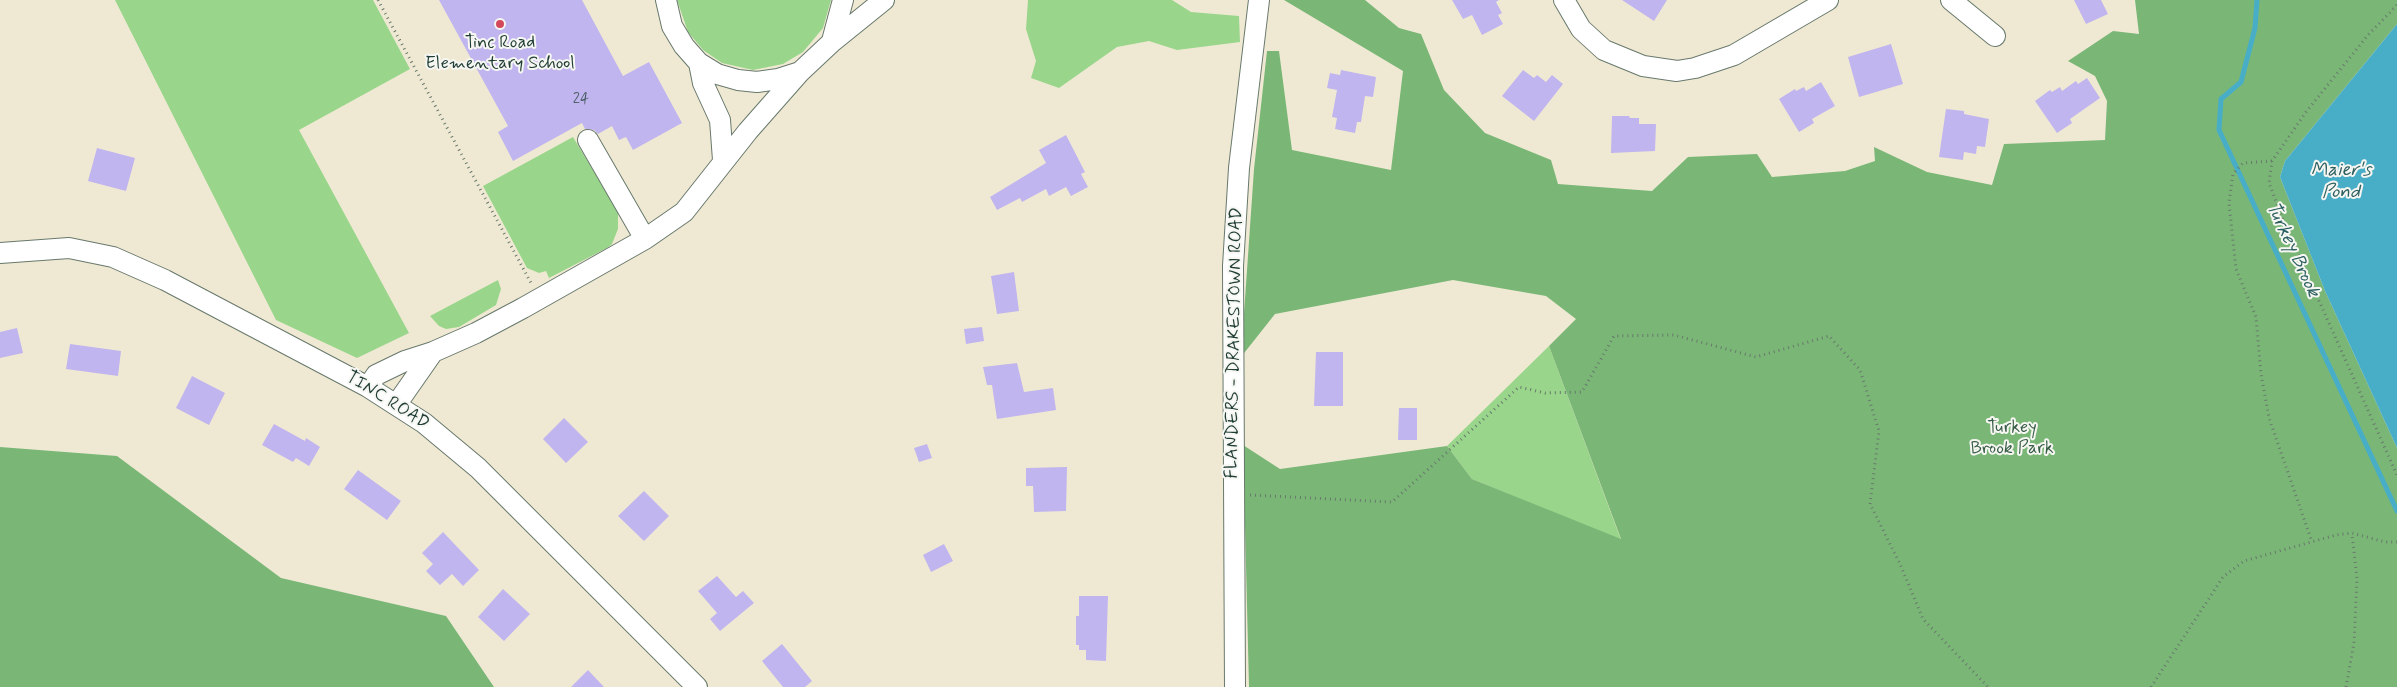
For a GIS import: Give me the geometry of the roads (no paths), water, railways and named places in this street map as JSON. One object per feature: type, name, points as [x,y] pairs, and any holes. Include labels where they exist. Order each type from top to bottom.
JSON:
[{"type":"street","points":[[666,0],[669,18],[677,36],[699,63],[717,74],[747,81],[778,79],[800,72]]},
{"type":"street","points":[[832,42],[843,0]]},
{"type":"street","points":[[368,387],[376,375],[405,361],[433,352],[476,333],[646,239],[684,212],[704,189],[723,160],[800,72],[832,42],[884,0]]},
{"type":"street","name":"FLANDERS - DRAKESTOWN ROAD","points":[[1235,687],[1234,238],[1239,168],[1259,0]]},
{"type":"street","points":[[1564,0],[1581,29],[1604,50],[1642,66],[1677,71],[1695,68],[1734,55],[1828,0]]},
{"type":"street","points":[[1951,0],[1995,36]]},
{"type":"street","points":[[699,63],[703,83],[720,120],[723,160]]},
{"type":"street","points":[[588,140],[646,239]]},
{"type":"street","name":"TINC ROAD","points":[[0,253],[68,248],[113,257],[165,280],[368,387],[436,431],[478,468],[698,687]]},
{"type":"street","points":[[396,405],[433,352]]},
{"type":"water","name":"Maier's Pond","points":[[2397,24],[2397,448],[2325,291],[2280,177],[2285,161]]},
{"type":"waterway","name":"Turkey Brook","points":[[2257,0],[2255,28],[2241,82],[2221,99],[2219,130],[2397,511]]},
{"type":"place","name":"Tinc Road Elementary School","points":[[500,24]]},
{"type":"park label","name":"Turkey Brook Park","points":[[2012,438]]}]
